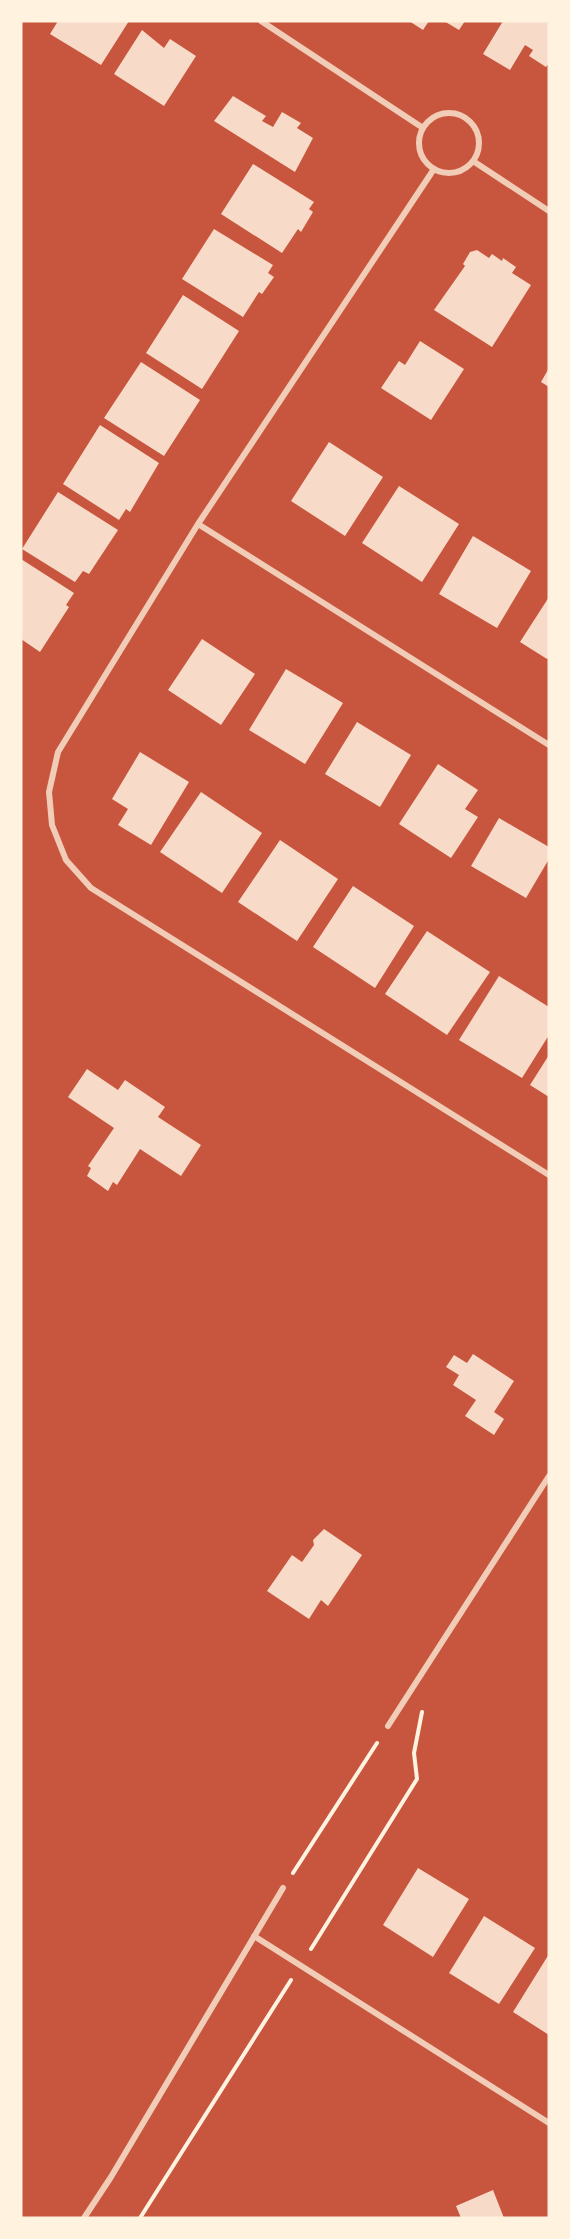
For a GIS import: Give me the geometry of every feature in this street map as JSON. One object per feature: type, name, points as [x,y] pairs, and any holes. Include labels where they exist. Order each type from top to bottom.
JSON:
[{"type":"street","points":[[261,21],[423,128]]},
{"type":"street","points":[[457,114],[466,118],[478,133],[479,143],[473,161],[467,167],[451,173],[434,169],[422,155],[419,146],[423,128],[438,115],[457,114]]},
{"type":"street","points":[[473,161],[549,211]]},
{"type":"street","points":[[434,169],[198,524],[58,752],[49,792],[52,825],[66,860],[91,888],[549,1174]]},
{"type":"street","points":[[198,524],[549,745]]},
{"type":"street","points":[[388,1726],[549,1476]]},
{"type":"street","points":[[84,2218],[136,2137],[283,1888]]},
{"type":"street","points":[[254,1936],[549,2123]]},
{"type":"path","points":[[140,2218],[417,1779],[414,1753],[423,1719],[420,1676]]},
{"type":"path","points":[[283,1888],[388,1726]]},
{"type":"building","points":[[58,21],[129,21],[101,65],[50,34]]},
{"type":"building","points":[[409,21],[429,21],[423,30]]},
{"type":"building","points":[[444,21],[465,21],[459,30]]},
{"type":"building","points":[[503,21],[549,21],[549,63],[546,67],[529,56],[533,50],[525,45],[510,70],[483,54]]},
{"type":"building","points":[[142,30],[164,48],[170,39],[196,56],[164,106],[114,74]]},
{"type":"building","points":[[233,96],[266,116],[262,121],[273,127],[282,112],[301,123],[297,128],[313,138],[295,172],[214,121]]},
{"type":"building","points":[[253,164],[314,202],[309,209],[313,212],[301,232],[298,229],[282,253],[221,214]]},
{"type":"building","points":[[214,229],[273,265],[268,273],[274,277],[262,294],[259,292],[243,317],[182,279]]},
{"type":"building","points":[[477,250],[489,258],[492,254],[502,261],[503,258],[516,267],[512,273],[531,285],[492,347],[434,310],[465,266],[463,264],[470,252]]},
{"type":"building","points":[[183,295],[239,331],[202,389],[146,353]]},
{"type":"building","points":[[420,341],[464,369],[431,420],[381,388],[399,361],[405,365]]},
{"type":"building","points":[[141,362],[200,400],[164,456],[104,418]]},
{"type":"building","points":[[549,368],[549,387],[541,382]]},
{"type":"building","points":[[100,425],[159,463],[130,512],[126,509],[119,520],[63,484]]},
{"type":"building","points":[[329,442],[383,477],[345,536],[291,501]]},
{"type":"building","points":[[399,486],[459,524],[422,582],[362,543]]},
{"type":"building","points":[[58,492],[118,530],[89,574],[83,571],[75,582],[22,549]]},
{"type":"building","points":[[473,536],[531,571],[497,628],[439,594]]},
{"type":"building","points":[[21,559],[74,593],[66,605],[69,607],[40,652],[21,639]]},
{"type":"building","points":[[549,597],[549,657],[547,659],[520,642]]},
{"type":"building","points":[[202,639],[255,674],[221,725],[168,690]]},
{"type":"building","points":[[286,669],[343,703],[305,764],[249,730]]},
{"type":"building","points":[[357,722],[411,755],[380,807],[325,774]]},
{"type":"building","points":[[140,752],[189,782],[151,845],[118,825],[128,809],[112,799]]},
{"type":"building","points":[[438,764],[478,790],[465,809],[478,817],[451,858],[399,824]]},
{"type":"building","points":[[201,792],[262,833],[222,893],[160,852]]},
{"type":"building","points":[[499,818],[549,847],[549,859],[526,898],[471,866]]},
{"type":"building","points":[[280,840],[338,879],[297,941],[238,902]]},
{"type":"building","points":[[353,886],[414,926],[375,988],[313,947]]},
{"type":"building","points":[[427,931],[490,972],[447,1035],[385,994]]},
{"type":"building","points":[[499,976],[549,1007],[549,1035],[522,1078],[459,1040]]},
{"type":"building","points":[[549,1055],[549,1097],[530,1085]]},
{"type":"building","points":[[87,1069],[118,1090],[125,1080],[165,1107],[158,1117],[201,1145],[181,1176],[140,1149],[117,1185],[113,1182],[108,1191],[87,1176],[91,1168],[88,1166],[114,1128],[68,1097]]},
{"type":"building","points":[[473,1354],[514,1381],[494,1412],[504,1419],[494,1435],[465,1416],[476,1400],[453,1385],[459,1375],[446,1367],[454,1355],[467,1363]]},
{"type":"building","points":[[324,1529],[362,1555],[328,1606],[321,1600],[309,1619],[267,1591],[292,1555],[302,1562],[314,1545],[313,1540]]},
{"type":"building","points":[[418,1868],[469,1899],[433,1957],[383,1925]]},
{"type":"building","points":[[484,1916],[535,1948],[499,2004],[449,1973]]},
{"type":"building","points":[[549,1954],[549,2035],[513,2012]]},
{"type":"building","points":[[493,2190],[504,2218],[461,2218],[456,2206]]}]
